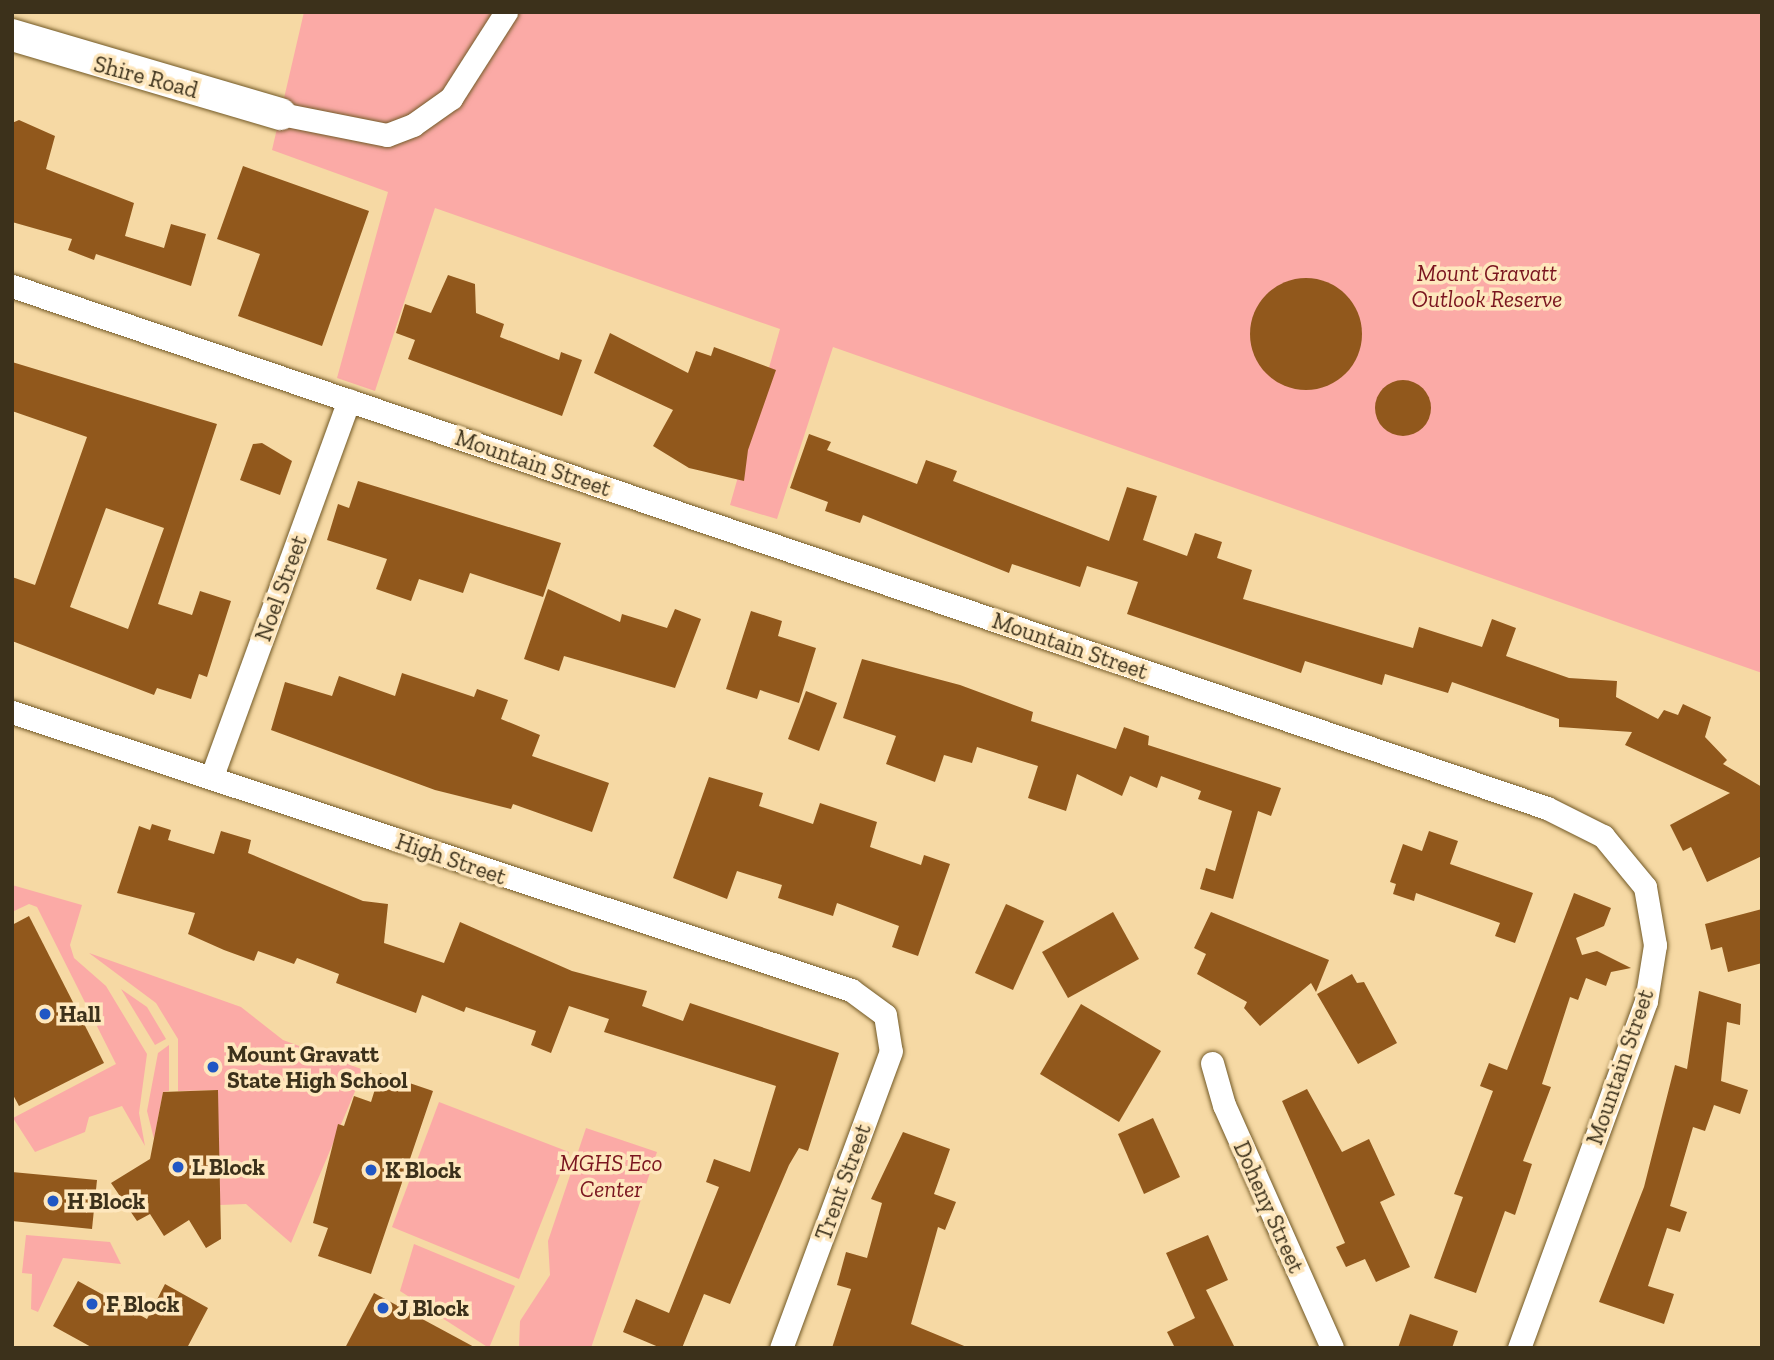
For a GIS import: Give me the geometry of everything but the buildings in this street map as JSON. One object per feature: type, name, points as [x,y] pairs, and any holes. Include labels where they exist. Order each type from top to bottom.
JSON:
[{"type":"street","points":[[281,114],[387,135],[413,125],[452,97],[506,12]]},
{"type":"street","name":"Shire Road","points":[[12,35],[281,114]]},
{"type":"street","name":"Mountain Street","points":[[12,286],[1547,808],[1603,836],[1645,887],[1655,945],[1646,1000],[1519,1348]]},
{"type":"street","name":"Noel Street","points":[[212,776],[349,400]]},
{"type":"street","name":"High Street","points":[[12,712],[212,776],[851,990],[885,1015]]},
{"type":"street","name":"Trent Street","points":[[781,1348],[891,1051],[885,1015]]},
{"type":"street","name":"Doheny Street","points":[[1212,1063],[1224,1105],[1332,1348]]},
{"type":"green space","name":"Mount Gravatt Outlook Reserve","points":[[304,12],[1762,12],[1762,673],[833,347],[777,519],[730,505],[780,329],[435,208],[375,391],[337,378],[388,192],[272,150]]},
{"type":"green space","points":[[12,885],[82,905],[70,945],[74,958],[106,986],[147,1054],[139,1113],[145,1146],[122,1106],[89,1117],[85,1132],[35,1152],[13,1118],[116,1064],[37,907],[29,904],[12,912]]},
{"type":"green space","points":[[89,953],[241,1007],[283,1040],[364,1070],[291,1243],[246,1204],[220,1205],[217,1090],[178,1091],[178,1039],[156,1003]]},
{"type":"green space","points":[[121,989],[147,1007],[166,1039],[155,1045]]},
{"type":"green space","points":[[169,1045],[169,1091],[163,1092],[154,1139],[147,1111],[158,1053]]},
{"type":"green space","points":[[439,1102],[569,1152],[519,1279],[392,1227]]},
{"type":"green space","name":"MGHS Eco Center","points":[[586,1128],[657,1152],[591,1348],[519,1348],[520,1321],[550,1275],[548,1241]]},
{"type":"green space","points":[[26,1235],[110,1242],[121,1264],[63,1258],[38,1312],[31,1309],[32,1274],[22,1273]]},
{"type":"green space","points":[[414,1244],[515,1286],[489,1348],[400,1291]]},
{"type":"place","name":"Hall","points":[[45,1014]]},
{"type":"place","name":"Mount Gravatt State High School","points":[[213,1067]]},
{"type":"place","name":"L Block","points":[[178,1167]]},
{"type":"place","name":"K Block","points":[[371,1170]]},
{"type":"place","name":"H Block","points":[[53,1201]]},
{"type":"place","name":"F Block","points":[[92,1304]]},
{"type":"place","name":"J Block","points":[[383,1308]]}]
